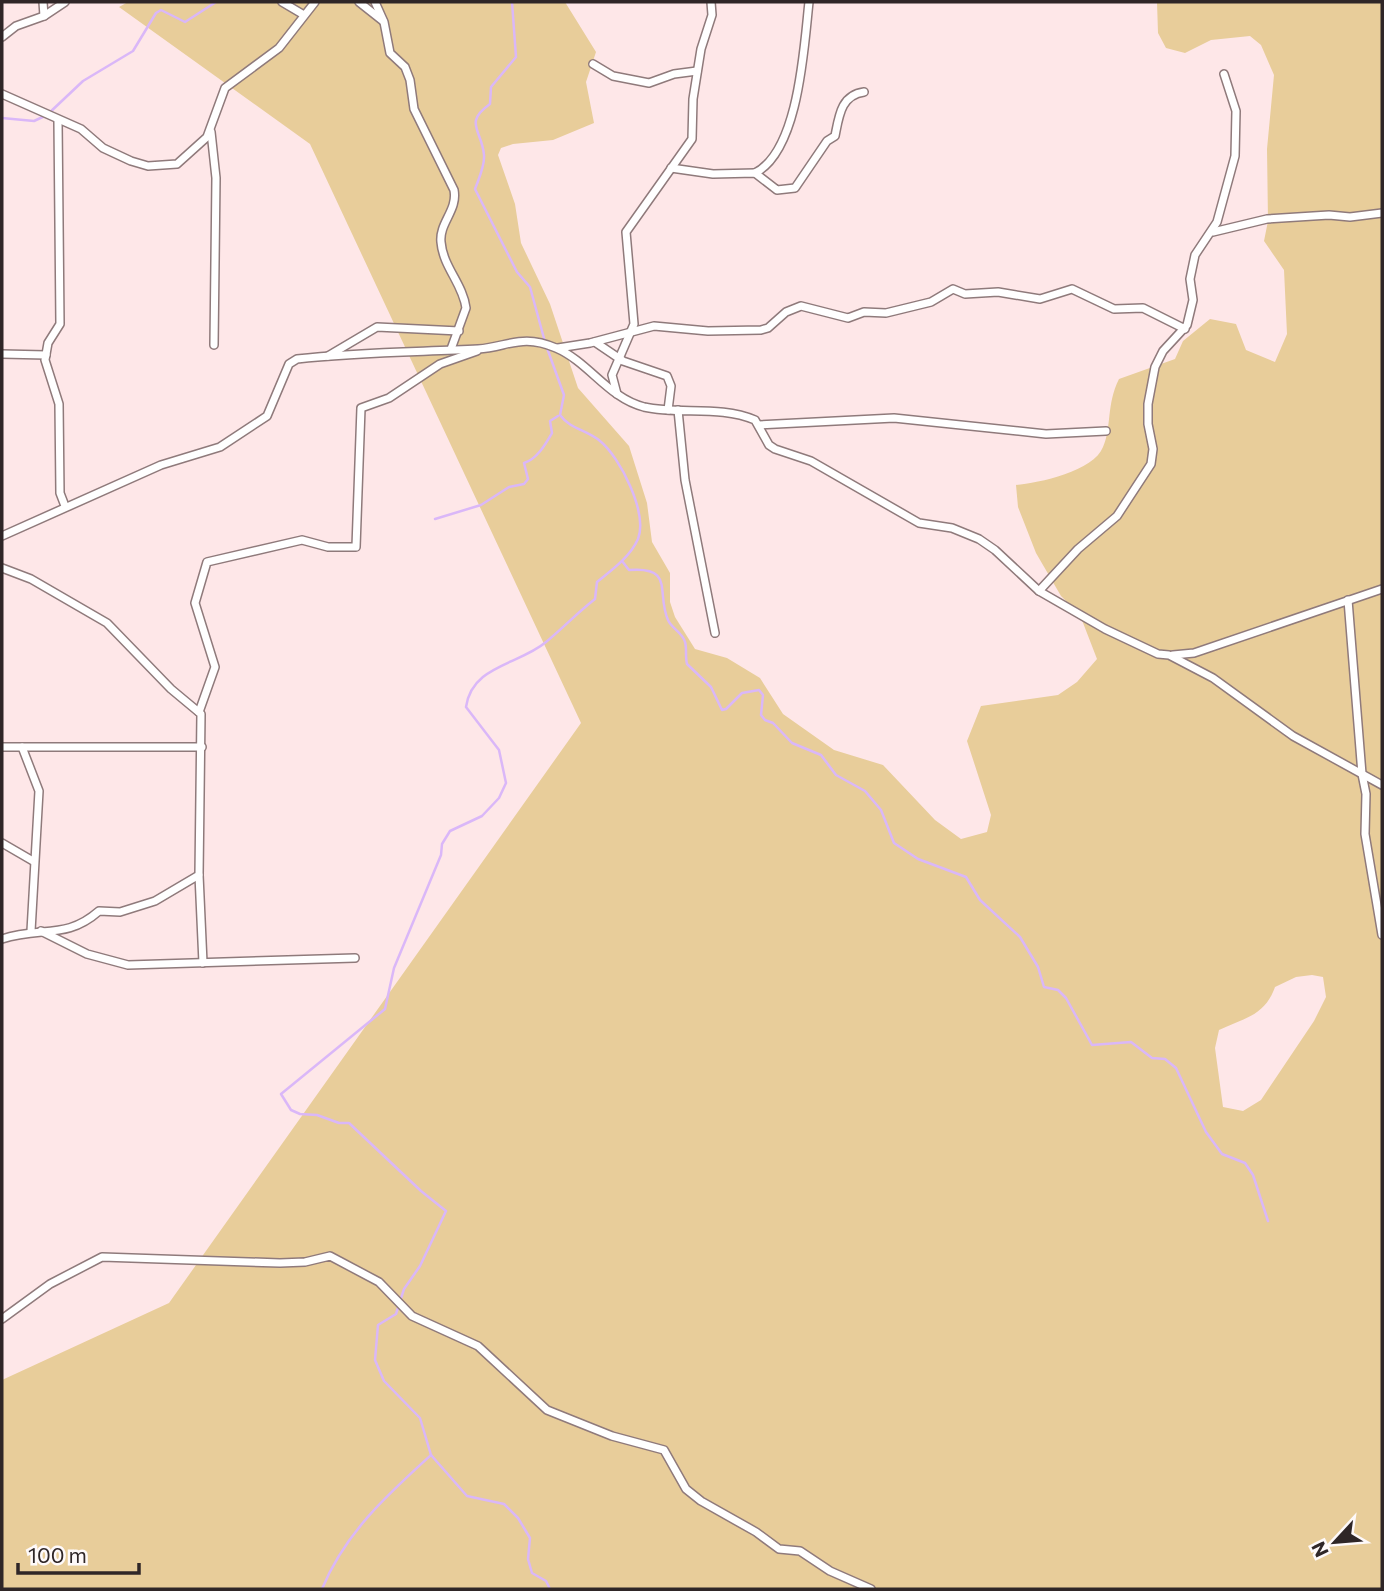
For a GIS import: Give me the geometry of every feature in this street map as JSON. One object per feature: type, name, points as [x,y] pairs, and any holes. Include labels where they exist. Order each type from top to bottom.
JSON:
[{"type":"street","points":[[43,2],[44,16]]},
{"type":"street","points":[[2,37],[16,26],[44,16],[65,2]]},
{"type":"street","points":[[282,2],[304,15]]},
{"type":"street","points":[[2,94],[81,129],[103,148],[148,166],[182,162],[207,136],[225,89],[279,48],[315,2]]},
{"type":"street","points":[[359,2],[384,22]]},
{"type":"street","points":[[375,2],[384,22],[390,53],[405,67],[410,79],[414,109],[454,190],[456,201],[443,227],[440,241],[445,260],[465,299],[466,309],[452,349]]},
{"type":"street","points":[[617,395],[612,375],[634,329],[626,232],[692,139],[693,99],[712,15],[711,2]]},
{"type":"street","points":[[671,168],[713,174],[755,173],[771,164],[797,101],[809,2]]},
{"type":"street","points":[[593,64],[613,76],[649,83],[674,74],[698,71]]},
{"type":"street","points":[[1039,592],[1078,549],[1117,516],[1148,469],[1153,449],[1148,424],[1148,404],[1155,367],[1163,351],[1185,329],[1193,300],[1190,279],[1195,255],[1213,232],[1229,187],[1235,156],[1236,111],[1224,74]]},
{"type":"street","points":[[755,173],[777,190],[795,188],[827,141],[835,136],[845,99],[850,94],[864,92]]},
{"type":"street","points":[[58,121],[61,324],[48,343],[46,368],[59,404],[60,493],[65,506]]},
{"type":"street","points":[[211,127],[216,178],[214,345]]},
{"type":"street","points":[[1213,232],[1267,219],[1305,219],[1329,215],[1350,217],[1382,213]]},
{"type":"street","points":[[203,963],[200,875],[202,747],[199,712],[215,667],[195,603],[208,562],[302,540],[328,547],[356,547],[361,408],[389,398],[449,360],[517,340],[558,348],[595,342],[634,329],[662,325],[699,331],[761,330],[768,328],[786,312],[801,306],[848,318],[864,312],[886,313],[932,302],[953,289],[965,294],[998,292],[1040,299],[1072,289],[1114,309],[1143,308],[1185,329]]},
{"type":"street","points":[[327,356],[377,327],[458,331]]},
{"type":"street","points":[[595,342],[618,359],[667,376],[671,386],[668,410]]},
{"type":"street","points":[[558,348],[617,395],[642,406],[746,417],[759,425],[769,446],[811,461],[919,523],[952,528],[990,545],[1039,592],[1158,654],[1194,653],[1382,589]]},
{"type":"street","points":[[2,537],[65,506],[161,465],[220,447],[267,416],[292,361],[327,356],[482,349]]},
{"type":"street","points":[[2,354],[46,355]]},
{"type":"street","points":[[678,410],[685,480],[715,633]]},
{"type":"street","points":[[759,425],[894,418],[1046,433],[1107,431]]},
{"type":"street","points":[[2,568],[31,579],[107,623],[171,689],[199,712]]},
{"type":"street","points":[[1348,600],[1362,774],[1366,794],[1365,834],[1382,934]]},
{"type":"street","points":[[1169,655],[1213,678],[1293,736],[1382,785]]},
{"type":"street","points":[[2,747],[202,747]]},
{"type":"street","points":[[22,747],[39,791],[33,861],[35,930]]},
{"type":"street","points":[[2,843],[33,861]]},
{"type":"street","points":[[2,939],[35,930],[82,926],[99,911],[120,912],[155,901],[175,892],[200,875]]},
{"type":"street","points":[[35,930],[71,948],[116,963],[149,966],[355,958]]},
{"type":"street","points":[[2,1320],[50,1284],[102,1257],[280,1263],[305,1262],[330,1256],[379,1282],[412,1315],[478,1346],[547,1410],[601,1433],[664,1450],[686,1489],[701,1501],[756,1532],[779,1549],[800,1550],[830,1571],[871,1589]]},
{"type":"shaded area","points":[[128,2],[565,2],[596,52],[586,82],[594,123],[553,140],[513,144],[501,148],[498,155],[515,204],[521,243],[550,304],[578,388],[629,446],[647,503],[652,542],[670,573],[670,602],[675,617],[695,649],[727,658],[760,678],[783,714],[834,750],[883,765],[935,820],[961,839],[987,832],[991,815],[967,741],[981,706],[1058,695],[1077,682],[1097,659],[1080,615],[1061,596],[1036,553],[1018,507],[1016,485],[1065,474],[1089,463],[1098,455],[1106,439],[1112,398],[1119,379],[1175,359],[1183,341],[1210,319],[1236,324],[1246,350],[1275,362],[1287,334],[1284,270],[1264,241],[1268,221],[1267,149],[1274,75],[1261,45],[1250,36],[1211,40],[1185,53],[1166,48],[1158,33],[1157,2],[1382,2],[1382,1589],[2,1589],[2,1380],[169,1303],[581,723],[310,144],[119,7]],"holes":[[[1296,977],[1323,977],[1326,997],[1314,1021],[1261,1100],[1243,1111],[1223,1107],[1215,1048],[1219,1030],[1259,1010],[1271,997],[1275,987]]]},
{"type":"waterway","points":[[2,118],[34,121],[47,115],[83,81],[133,51],[156,13],[161,10],[185,22],[216,2]]},
{"type":"waterway","points":[[512,2],[516,57],[491,87],[490,104],[477,116],[476,127],[483,146],[484,159],[475,189],[517,272],[530,287],[545,342]]},
{"type":"waterway","points":[[322,1589],[331,1569],[355,1533],[383,1500],[431,1455],[420,1418],[384,1381],[375,1360],[378,1325],[396,1314],[404,1289],[420,1266],[446,1211],[349,1123],[300,1114],[291,1110],[281,1094],[385,1009],[394,968],[441,855],[442,844],[450,831],[482,816],[499,798],[506,783],[499,750],[466,707],[477,682],[498,667],[535,650],[595,599],[597,582],[625,557],[638,539],[640,528],[636,501],[616,459],[600,441],[560,415],[564,395],[547,348]]},
{"type":"waterway","points":[[435,519],[481,505],[509,487],[524,484],[528,479],[524,463],[537,455],[543,447],[552,433],[550,421],[558,416]]},
{"type":"waterway","points":[[622,561],[629,570],[653,572],[658,577],[668,620],[685,642],[687,664],[711,687],[722,710],[742,693],[759,690],[763,695],[761,715],[765,720],[773,723],[792,743],[821,755],[836,775],[865,791],[881,810],[894,843],[918,859],[966,877],[980,900],[1020,937],[1038,967],[1044,987],[1058,990],[1066,998],[1092,1045],[1131,1042],[1152,1058],[1165,1059],[1176,1068],[1206,1132],[1222,1154],[1245,1163],[1253,1175],[1268,1221]]},
{"type":"waterway","points":[[431,1455],[467,1496],[504,1504],[518,1518],[530,1538],[528,1559],[532,1573],[546,1581],[550,1589]]}]
